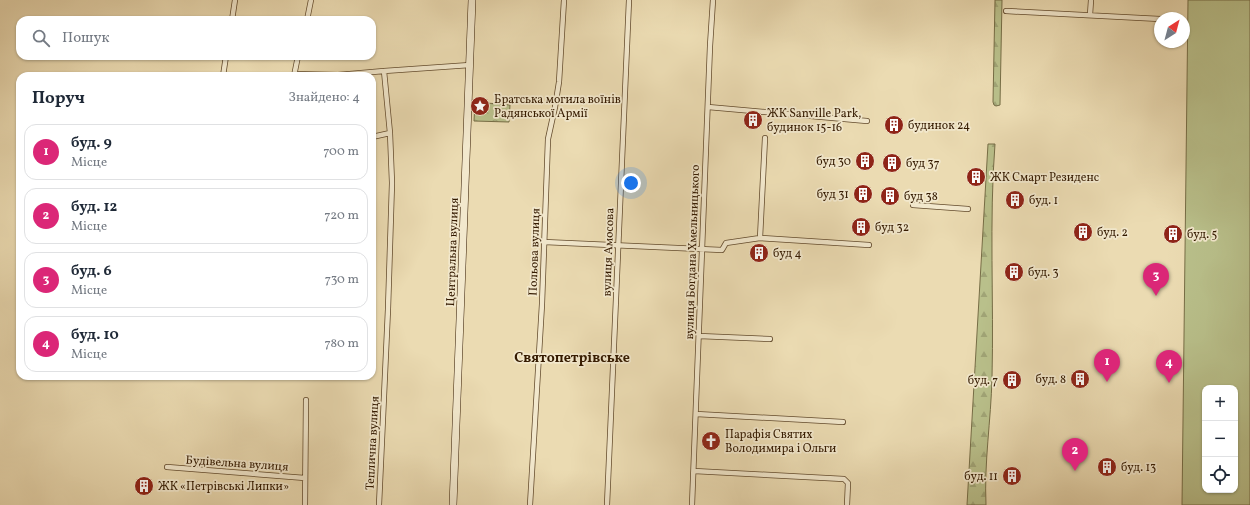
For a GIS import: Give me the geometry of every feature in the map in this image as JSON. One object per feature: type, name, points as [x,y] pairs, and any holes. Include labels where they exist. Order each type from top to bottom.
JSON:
[{"type":"main road","name":"Центральна вулиця","points":[[454,505],[472,0]]},
{"type":"street","points":[[233,16],[235,0]]},
{"type":"street","points":[[308,16],[311,0]]},
{"type":"street","name":"Польова вулиця","points":[[530,505],[548,139],[556,106],[559,82],[564,0]]},
{"type":"street","name":"вулиця Амосова","points":[[607,505],[629,0]]},
{"type":"street","name":"вулиця Богдана Хмельницького","points":[[692,505],[710,40],[713,0]]},
{"type":"street","points":[[1090,15],[1091,0]]},
{"type":"street","points":[[1006,11],[1154,19]]},
{"type":"street","points":[[224,72],[225,60]]},
{"type":"street","points":[[295,72],[297,60]]},
{"type":"street","points":[[372,72],[470,65]]},
{"type":"street","name":"Теплична вулиця","points":[[379,505],[392,183],[390,133],[384,71]]},
{"type":"street","points":[[708,107],[867,120]]},
{"type":"street","points":[[376,136],[390,133]]},
{"type":"street","points":[[760,238],[765,138]]},
{"type":"street","points":[[913,205],[968,209]]},
{"type":"street","points":[[544,242],[722,250],[726,243],[760,238],[869,245]]},
{"type":"street","points":[[699,336],[770,339]]},
{"type":"street","points":[[305,505],[306,400]]},
{"type":"street","points":[[696,414],[843,422]]},
{"type":"street","name":"Будівельна вулиця","points":[[167,467],[305,478]]},
{"type":"street","points":[[694,471],[844,479],[848,483],[847,505]]},
{"type":"green space","points":[[995,0],[1002,0],[1000,105],[996,106],[993,102]]},
{"type":"green space","points":[[1188,0],[1250,0],[1250,505],[1182,505],[1187,48],[1190,48],[1190,12],[1188,12]]},
{"type":"green space","points":[[475,102],[510,105],[509,122],[474,121]]},
{"type":"green space","points":[[988,144],[995,144],[992,202],[992,378],[986,473],[986,505],[967,505]]},
{"type":"place","name":"Братська могила воїнів Радянської Армії","points":[[480,106]]},
{"type":"place","name":"ЖК Sanville Park, будинок 15-16","points":[[753,120]]},
{"type":"place","name":"будинок 24","points":[[894,125]]},
{"type":"place","name":"буд 30","points":[[865,161]]},
{"type":"place","name":"буд 37","points":[[892,163]]},
{"type":"place","name":"ЖК Смарт Резиденс","points":[[976,177]]},
{"type":"place","name":"буд 31","points":[[863,194]]},
{"type":"place","name":"буд 38","points":[[890,196]]},
{"type":"place","name":"буд. 1","points":[[1015,200]]},
{"type":"place","name":"буд 32","points":[[861,227]]},
{"type":"place","name":"буд. 2","points":[[1083,232]]},
{"type":"place","name":"буд. 5","points":[[1173,234]]},
{"type":"place","name":"буд 4","points":[[759,253]]},
{"type":"place","name":"буд. 3","points":[[1014,272]]},
{"type":"place","name":"буд. 6","points":[[1156,296]]},
{"type":"place","name":"буд. 8","points":[[1080,379]]},
{"type":"place","name":"буд. 7","points":[[1012,380]]},
{"type":"place","name":"буд. 9","points":[[1107,382]]},
{"type":"place","name":"буд. 10","points":[[1169,383]]},
{"type":"place","name":"Парафія Святих Володимира і Ольги","points":[[711,441]]},
{"type":"place","name":"буд. 13","points":[[1107,467]]},
{"type":"place","name":"буд. 12","points":[[1075,471]]},
{"type":"place","name":"буд. 11","points":[[1012,476]]},
{"type":"place","name":"ЖК «Петрівські Липки»","points":[[144,486]]},
{"type":"district","name":"Святопетрівське","points":[[572,357]]}]
